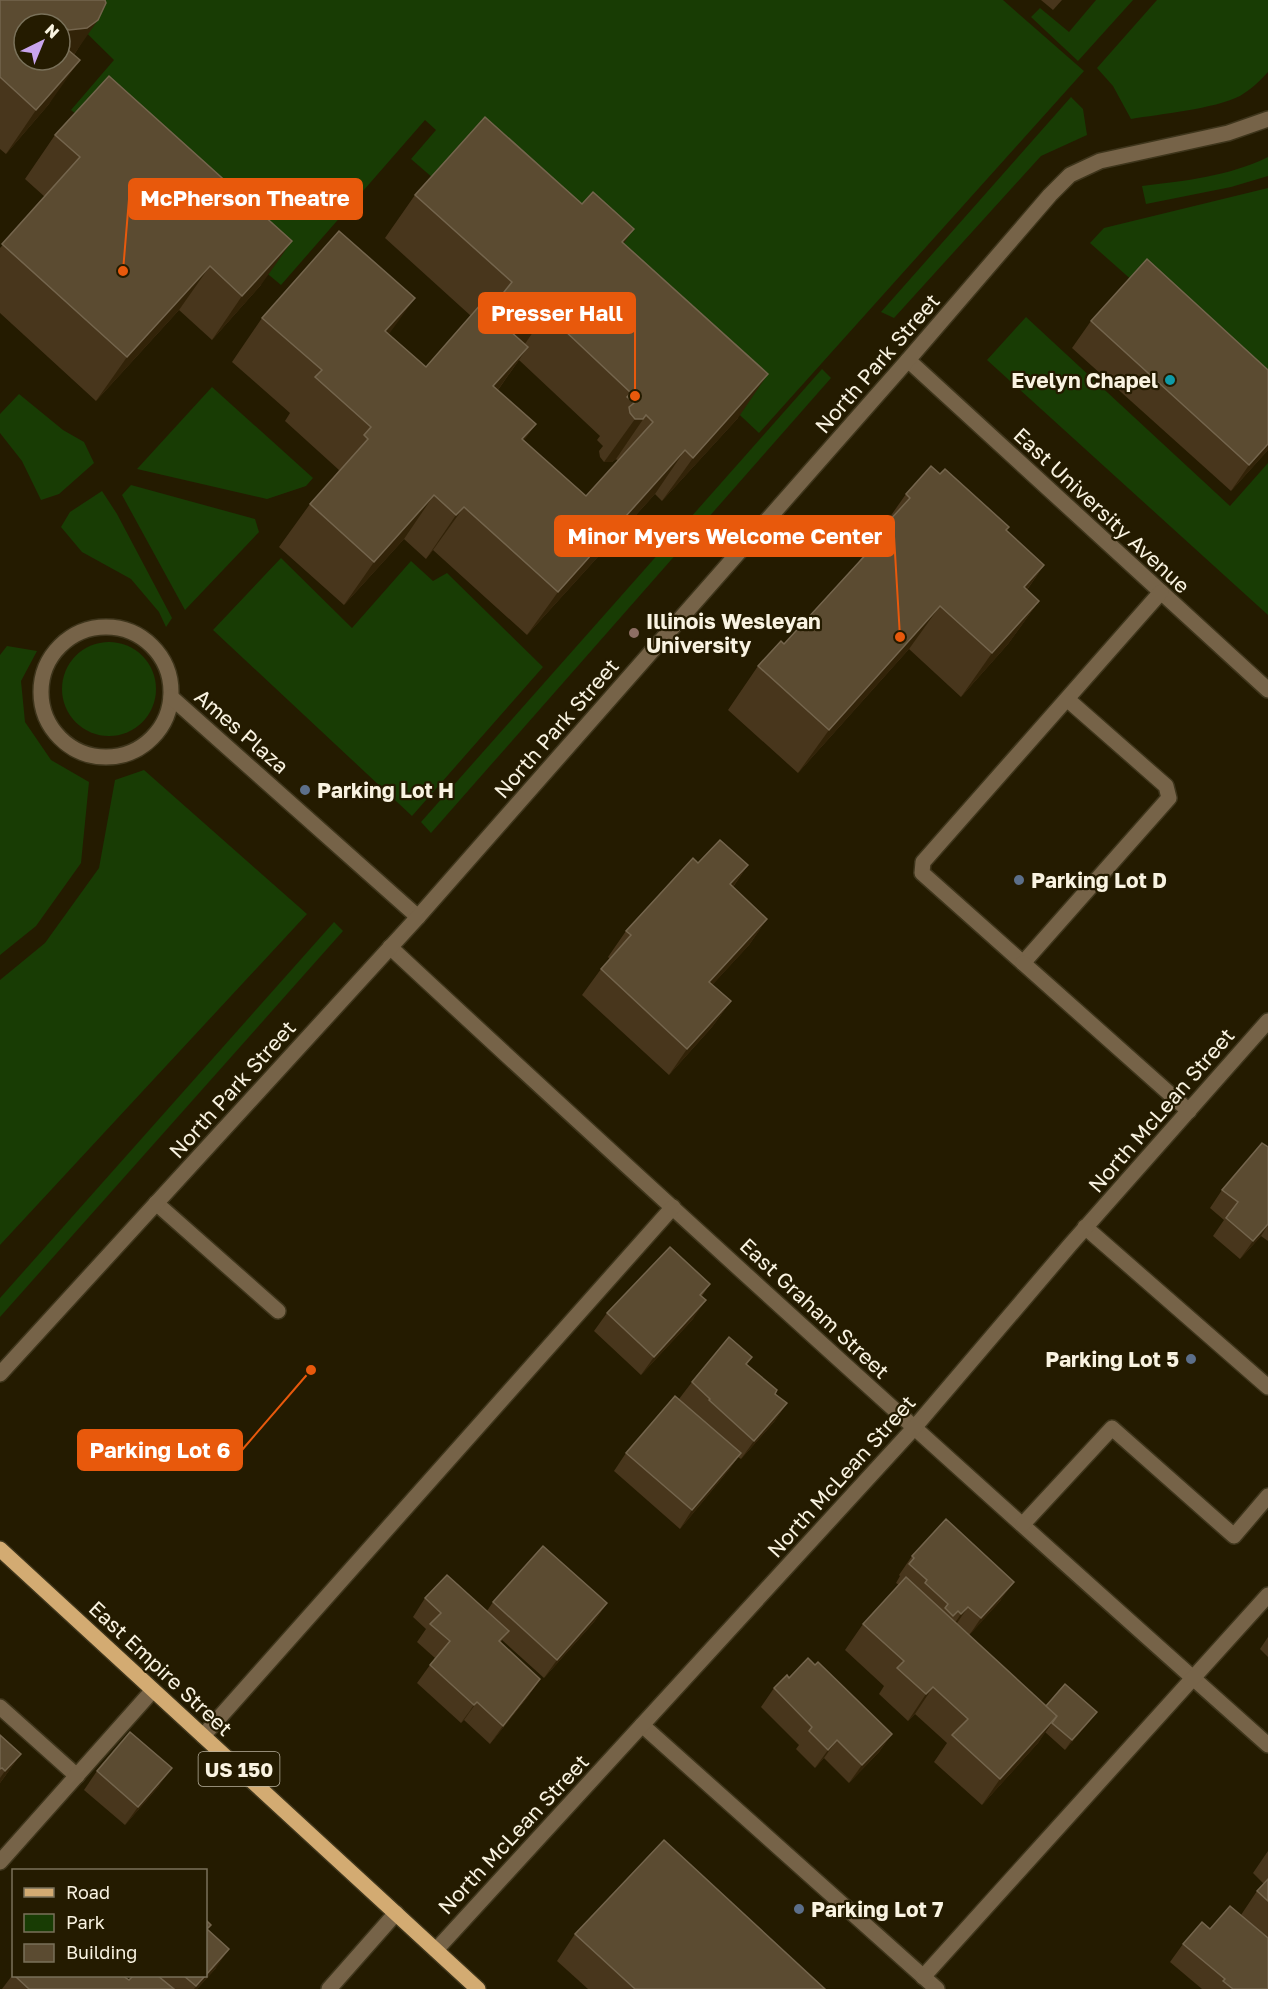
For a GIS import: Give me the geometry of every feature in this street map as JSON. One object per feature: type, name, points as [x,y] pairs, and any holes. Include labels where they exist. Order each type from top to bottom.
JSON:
[{"type":"main road","name":"East Empire Street","points":[[0,1549],[478,1989]]},
{"type":"street","name":"North Park Street","points":[[0,1374],[418,917],[908,360],[1050,195],[1070,175],[1100,161],[1228,133],[1268,119]]},
{"type":"street","name":"East University Avenue","points":[[908,360],[1268,690]]},
{"type":"street","points":[[1161,592],[923,862],[922,873],[1189,1111]]},
{"type":"street","name":"Ames Plaza","points":[[171,697],[167,718],[155,736],[137,750],[117,757],[95,757],[75,749],[58,735],[46,717],[41,696],[44,674],[53,654],[69,639],[88,630],[110,627],[131,632],[146,642],[163,661],[170,678],[171,697],[418,917]]},
{"type":"street","points":[[1023,963],[1169,798],[1166,786],[1067,699]]},
{"type":"street","name":"East Graham Street","points":[[390,947],[914,1428],[1268,1745]]},
{"type":"street","name":"North McLean Street","points":[[436,1950],[914,1428],[1085,1227],[1268,1021]]},
{"type":"street","points":[[156,1203],[278,1311]]},
{"type":"street","points":[[203,1736],[673,1207]]},
{"type":"street","points":[[1085,1227],[1268,1387]]},
{"type":"street","points":[[1023,1524],[1112,1428],[1234,1536],[1268,1496]]},
{"type":"street","points":[[923,1977],[1268,1595]]},
{"type":"street","points":[[0,1862],[153,1690]]},
{"type":"street","points":[[0,1707],[77,1776]]},
{"type":"street","points":[[642,1725],[937,1989]]},
{"type":"street","points":[[329,1989],[396,1913]]},
{"type":"green space","points":[[53,0],[1003,0],[1084,71],[759,433],[456,149],[433,178],[411,159],[436,130],[425,120],[281,285],[71,110],[114,60],[72,19],[72,12],[65,12]]},
{"type":"green space","points":[[1096,0],[1133,0],[1078,61],[1031,17],[1040,8],[1069,32]]},
{"type":"green space","points":[[1157,0],[1268,0],[1268,72],[1247,91],[1229,101],[1202,108],[1131,119],[1113,86],[1097,68]]},
{"type":"green space","points":[[1071,97],[1083,109],[1087,135],[1041,156],[894,318],[881,312]]},
{"type":"green space","points":[[1268,157],[1268,176],[1231,187],[1146,204],[1142,186],[1223,173]]},
{"type":"green space","points":[[1268,188],[1268,401],[1090,243],[1104,228]]},
{"type":"green space","points":[[1026,317],[1230,506],[1268,463],[1268,615],[987,360]]},
{"type":"green space","points":[[822,369],[831,378],[431,833],[421,822]]},
{"type":"green space","points":[[212,387],[313,478],[306,486],[267,499],[137,469]]},
{"type":"green space","points":[[19,394],[63,430],[84,442],[94,463],[59,494],[41,500],[22,461],[0,433],[0,414]]},
{"type":"green space","points":[[131,485],[255,519],[259,532],[185,610],[122,495]]},
{"type":"green space","points":[[102,491],[117,514],[172,618],[166,627],[159,612],[131,579],[82,552],[61,527],[70,512]]},
{"type":"green space","points":[[281,558],[352,628],[411,561],[433,581],[447,573],[543,667],[412,816],[213,630]]},
{"type":"green space","points":[[109,642],[127,646],[142,656],[152,671],[156,689],[152,707],[142,722],[127,732],[109,736],[91,732],[76,722],[66,707],[62,689],[66,671],[76,656],[91,646]]},
{"type":"green space","points":[[7,646],[37,651],[21,681],[25,722],[51,760],[89,782],[81,863],[36,926],[0,955],[0,655]]},
{"type":"green space","points":[[144,770],[307,914],[0,1245],[0,980],[45,943],[99,868],[115,780]]},
{"type":"green space","points":[[334,922],[343,931],[0,1317],[0,1298]]},
{"type":"building","points":[[0,0],[105,0],[106,3],[98,20],[87,28],[72,30],[72,12],[12,12],[12,72],[69,72],[36,110],[0,77]]},
{"type":"building","points":[[72,53],[80,60],[72,69]]},
{"type":"building","points":[[109,76],[292,241],[242,296],[210,266],[127,357],[2,244],[80,157],[55,135]]},
{"type":"building","points":[[485,117],[582,204],[593,192],[634,229],[622,242],[768,374],[693,458],[685,450],[558,592],[464,507],[456,515],[434,495],[374,562],[310,504],[368,439],[364,435],[371,427],[315,377],[322,370],[262,318],[339,231],[415,298],[385,331],[426,367],[481,304],[498,319],[505,311],[504,292],[512,282],[415,195]],"holes":[[[546,313],[631,393],[627,397],[634,403],[629,407],[630,413],[635,419],[643,419],[646,415],[653,422],[586,496],[522,439],[536,424],[493,386],[528,347],[510,331],[517,323],[537,323]]]},
{"type":"building","name":"Evelyn Chapel","points":[[1147,259],[1268,370],[1268,444],[1249,465],[1091,321]]},
{"type":"building","points":[[931,466],[940,474],[945,469],[1009,527],[1006,530],[1044,565],[1024,587],[1039,601],[992,653],[940,606],[829,730],[758,666],[781,641],[784,644],[882,537],[878,533],[910,498],[906,494]]},
{"type":"building","points":[[720,840],[748,865],[730,884],[767,919],[709,982],[731,1001],[687,1049],[601,969],[631,935],[626,931],[693,858],[698,863]]},
{"type":"building","points":[[1262,1143],[1268,1147],[1268,1224],[1253,1241],[1226,1218],[1238,1202],[1222,1190]]},
{"type":"building","points":[[670,1247],[710,1284],[700,1295],[706,1300],[654,1357],[607,1313]]},
{"type":"building","points":[[729,1337],[752,1357],[746,1364],[777,1390],[775,1394],[787,1403],[754,1441],[692,1382]]},
{"type":"building","points":[[675,1396],[741,1453],[692,1510],[626,1453]]},
{"type":"building","points":[[946,1519],[1014,1582],[981,1618],[968,1607],[961,1614],[958,1611],[953,1616],[945,1608],[948,1604],[925,1583],[927,1580],[909,1564],[914,1558],[912,1556]]},
{"type":"building","points":[[543,1546],[607,1603],[557,1660],[493,1602]]},
{"type":"building","points":[[447,1575],[509,1631],[499,1641],[540,1679],[503,1726],[477,1702],[474,1705],[430,1665],[450,1641],[430,1624],[441,1613],[425,1598]]},
{"type":"building","points":[[906,1577],[1057,1716],[1000,1779],[952,1735],[968,1719],[933,1687],[926,1694],[897,1668],[904,1661],[863,1624]]},
{"type":"building","points":[[808,1658],[815,1665],[818,1662],[892,1734],[862,1765],[837,1740],[828,1750],[809,1731],[812,1727],[774,1688],[787,1675],[789,1678]]},
{"type":"building","points":[[1065,1684],[1097,1712],[1072,1740],[1052,1723],[1057,1716],[1046,1706]]},
{"type":"building","points":[[130,1732],[172,1768],[138,1807],[97,1771]]},
{"type":"building","points":[[0,1735],[21,1754],[5,1771],[0,1769]]},
{"type":"building","points":[[664,1840],[825,1989],[635,1989],[575,1934]]},
{"type":"building","points":[[1268,1879],[1268,1901],[1257,1891]]},
{"type":"building","points":[[1230,1906],[1268,1938],[1268,1989],[1233,1989],[1223,1981],[1225,1979],[1183,1944],[1202,1922],[1210,1929]]},
{"type":"building","points":[[207,1929],[229,1949],[207,1974]]},
{"type":"building","points":[[16,1977],[124,1977],[129,1980],[132,1977],[159,1977],[174,1989],[29,1989]]},
{"type":"building","points":[[185,1977],[204,1977],[196,1986]]},
{"type":"place","name":"McPherson Theatre","points":[[123,271]]},
{"type":"place","name":"Evelyn Chapel","points":[[1170,380]]},
{"type":"place","name":"Presser Hall","points":[[635,396]]},
{"type":"place","name":"Illinois Wesleyan University","points":[[634,633]]},
{"type":"place","name":"Minor Myers Welcome Center","points":[[900,637]]},
{"type":"place","name":"Parking Lot H","points":[[305,790]]},
{"type":"place","name":"Parking Lot D","points":[[1019,880]]},
{"type":"place","name":"Parking Lot 5","points":[[1191,1359]]},
{"type":"place","name":"Parking Lot 6","points":[[311,1370]]},
{"type":"place","name":"Parking Lot 7","points":[[799,1909]]}]
